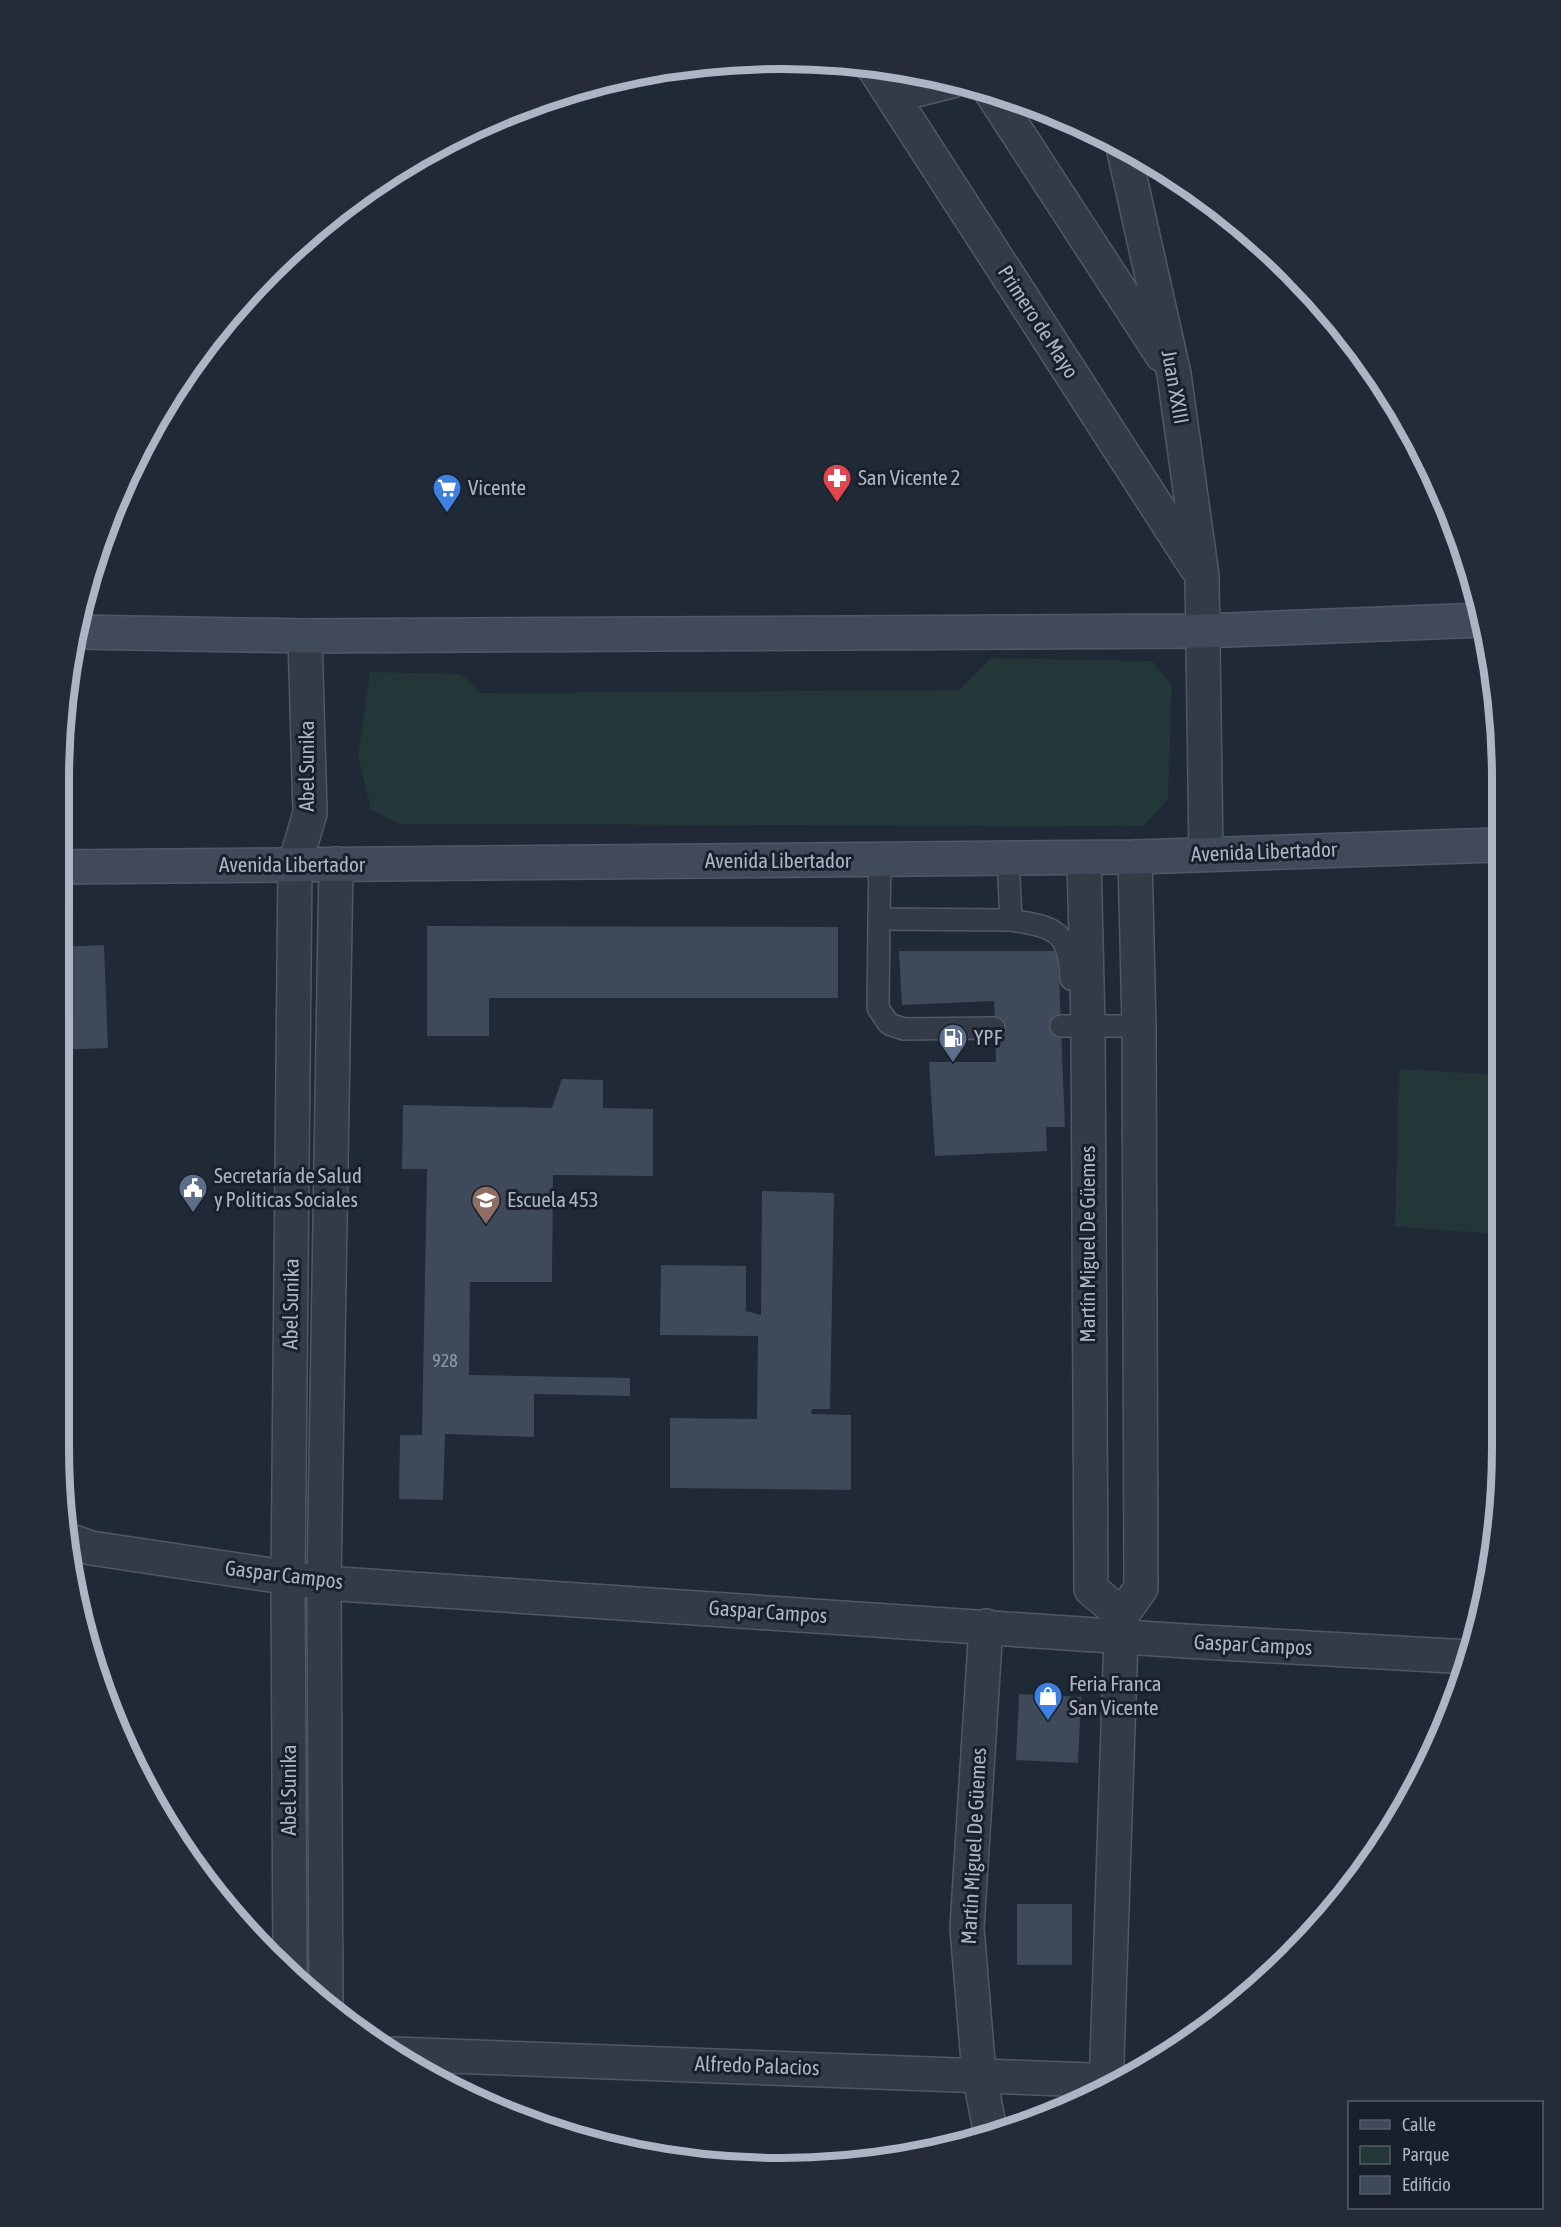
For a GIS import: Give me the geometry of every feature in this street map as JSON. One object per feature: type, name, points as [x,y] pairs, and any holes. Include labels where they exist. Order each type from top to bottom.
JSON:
[{"type":"main road","points":[[85,632],[305,636],[1203,631],[1473,620]]},
{"type":"main road","name":"Avenida Libertador","points":[[69,867],[1084,858],[1492,845]]},
{"type":"street","name":"Primero de Mayo","points":[[879,76],[1202,576]]},
{"type":"street","points":[[892,96],[932,86]]},
{"type":"street","points":[[999,104],[1174,374]]},
{"type":"street","name":"Juan XXIII","points":[[1126,158],[1174,374],[1202,576],[1206,853]]},
{"type":"street","name":"Abel Sunika","points":[[290,1962],[288,1578],[295,864],[310,813],[305,636]]},
{"type":"street","points":[[1110,2077],[1121,1626],[1141,1588],[1139,1026],[1135,857]]},
{"type":"street","name":"Martín Miguel De Güemes","points":[[1084,858],[1074,1026],[1091,1589],[1121,1626]]},
{"type":"street","name":"Abel Sunika","points":[[326,1993],[324,1582],[336,864]]},
{"type":"street","name":"Gaspar Campos","points":[[76,1543],[91,1548],[324,1582],[986,1626],[1121,1626],[1460,1656]]},
{"type":"street","name":"Martín Miguel De Güemes","points":[[986,1626],[967,1928],[979,2074],[989,2126]]},
{"type":"street","name":"Alfredo Palacios","points":[[412,2055],[979,2074],[1098,2083]]},
{"type":"lane","points":[[1008,858],[1011,920]]},
{"type":"lane","points":[[880,861],[878,1008],[889,1024],[904,1029],[994,1028]]},
{"type":"lane","points":[[879,919],[1011,920],[1042,925],[1059,935],[1070,952],[1074,1026],[1139,1026]]},
{"type":"green space","points":[[991,658],[1152,661],[1172,685],[1168,799],[1144,826],[400,824],[371,810],[358,756],[370,672],[461,674],[480,693],[959,690]]},
{"type":"green space","points":[[1399,1069],[1492,1075],[1492,1234],[1395,1227]]},
{"type":"building","points":[[427,926],[838,927],[838,998],[489,998],[489,1036],[427,1036]]},
{"type":"building","points":[[104,945],[108,1048],[69,1050],[69,947]]},
{"type":"building","points":[[899,951],[1058,951],[1065,1127],[1046,1127],[1047,1151],[935,1156],[929,1062],[996,1062],[994,1001],[902,1005]]},
{"type":"building","points":[[562,1079],[603,1080],[603,1108],[653,1109],[653,1176],[553,1175],[552,1282],[470,1282],[469,1375],[630,1378],[630,1396],[534,1394],[534,1437],[445,1434],[443,1500],[399,1499],[400,1435],[422,1435],[427,1169],[402,1169],[403,1105],[552,1108]]},
{"type":"building","points":[[762,1191],[834,1193],[830,1409],[812,1409],[811,1414],[851,1415],[851,1490],[670,1488],[670,1418],[757,1419],[758,1336],[660,1335],[661,1265],[746,1266],[746,1311],[761,1315]]},
{"type":"building","points":[[1491,1448],[1492,1448],[1490,1493],[1489,1501]]},
{"type":"building","points":[[1019,1694],[1081,1697],[1078,1763],[1016,1760]]},
{"type":"building","points":[[1017,1904],[1072,1904],[1072,1965],[1017,1965]]},
{"type":"place","name":"San Vicente 2","points":[[837,504]]},
{"type":"place","name":"Vicente","points":[[447,514]]},
{"type":"place","name":"YPF","points":[[953,1064]]},
{"type":"place","name":"Secretaría de Salud y Políticas Sociales","points":[[193,1214]]},
{"type":"place","name":"Escuela 453","points":[[486,1226]]},
{"type":"place","name":"Feria Franca San Vicente","points":[[1048,1722]]}]
